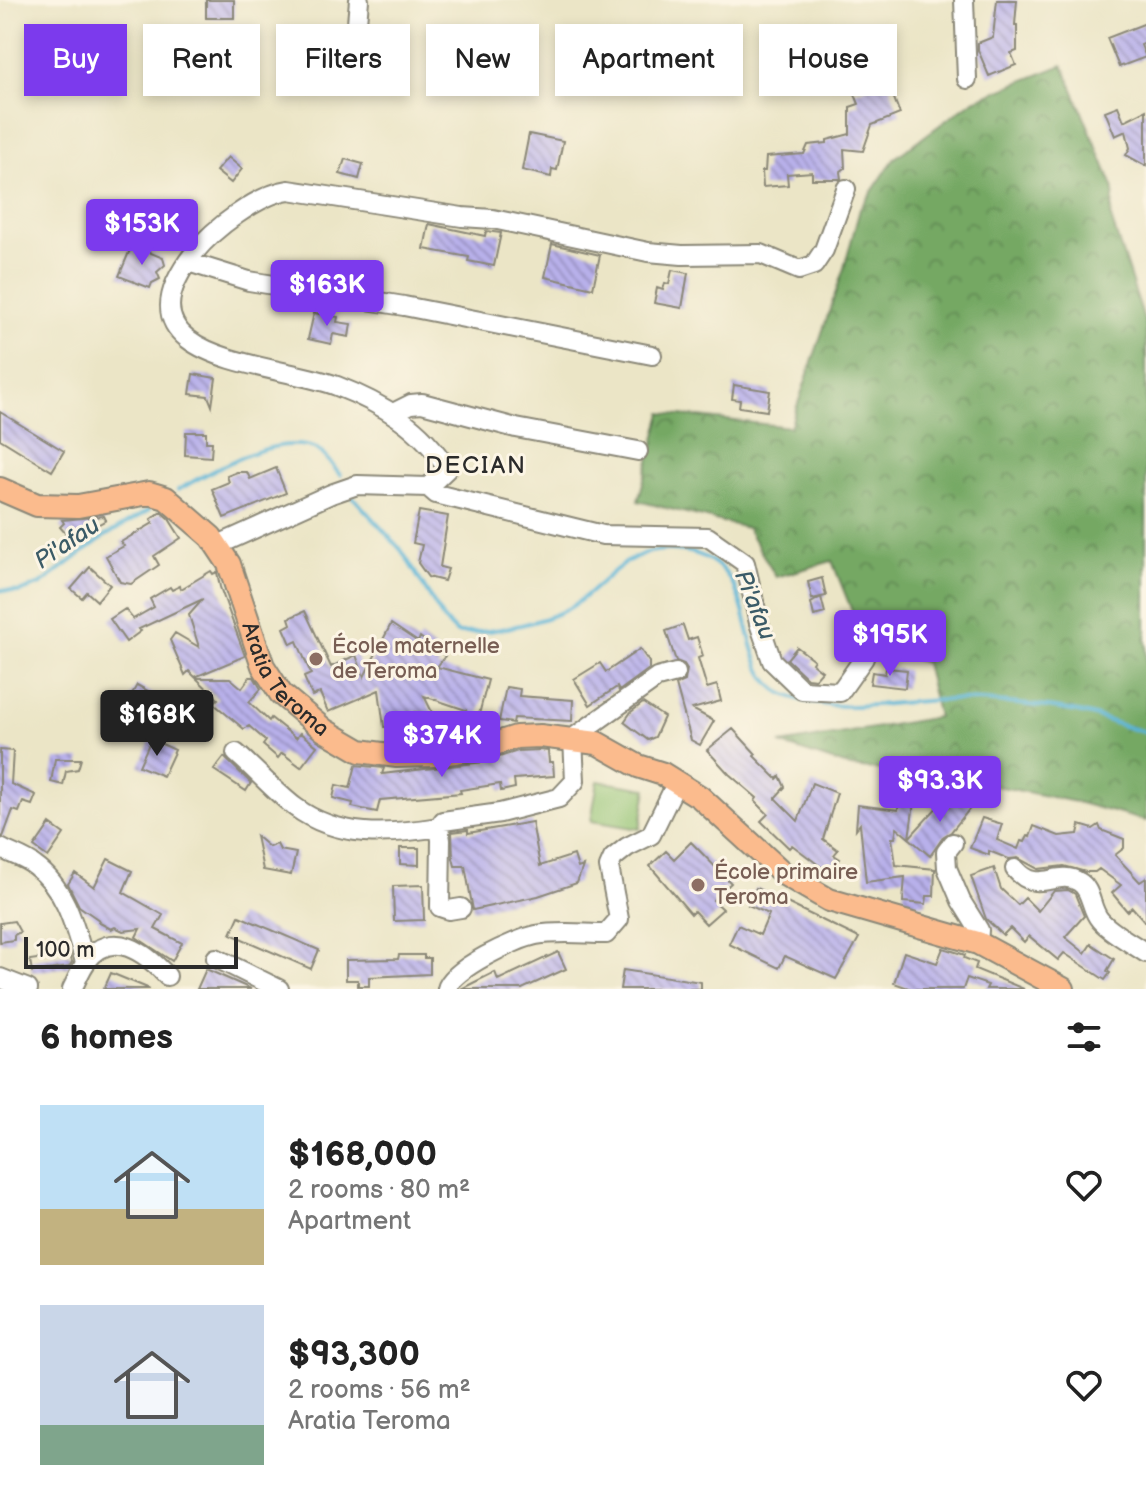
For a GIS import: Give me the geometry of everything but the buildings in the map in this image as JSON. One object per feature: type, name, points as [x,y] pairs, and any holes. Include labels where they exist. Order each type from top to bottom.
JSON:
[{"type":"main road","name":"Aratia Teroma","points":[[0,489],[37,505],[78,506],[149,493],[166,498],[211,537],[229,564],[263,666],[281,694],[324,730],[360,751],[397,756],[433,755],[482,748],[516,737],[573,738],[597,743],[638,766],[663,774],[700,797],[784,874],[829,900],[978,943],[1063,989]]},
{"type":"street","points":[[357,24],[359,0]]},
{"type":"street","points":[[964,0],[967,79]]},
{"type":"street","points":[[428,487],[447,469],[407,422],[393,413],[333,385],[215,354],[190,343],[177,330],[170,316],[171,296],[188,262],[209,237],[262,199],[289,190],[493,219],[648,252],[761,254],[799,270],[814,265],[824,250],[846,189]]},
{"type":"street","points":[[188,262],[249,281],[404,306],[652,355]]},
{"type":"street","points":[[393,413],[411,404],[422,403],[516,428],[638,451]]},
{"type":"street","points":[[216,546],[357,485],[428,487],[436,494],[603,535],[708,537],[745,563],[759,623],[772,661],[802,690],[840,692],[864,658]]},
{"type":"street","points":[[461,908],[449,910],[440,907],[439,827],[443,821],[500,813],[559,798],[575,781],[573,738],[657,678],[676,673]]},
{"type":"street","points":[[236,753],[297,809],[340,830],[368,833],[439,827]]},
{"type":"street","points":[[447,989],[451,978],[517,941],[538,934],[606,934],[614,927],[619,919],[610,861],[627,847],[651,835],[679,783]]},
{"type":"street","points":[[953,843],[946,852],[947,868],[961,901],[979,930],[978,943]]},
{"type":"street","points":[[0,848],[34,865],[50,880],[64,900],[85,962]]},
{"type":"street","points":[[1015,869],[1024,879],[1036,882],[1074,879],[1082,883],[1100,920],[1146,953]]},
{"type":"street","points":[[72,989],[85,962],[100,948],[115,943],[126,945],[142,955],[167,976]]},
{"type":"street","points":[[216,958],[279,989]]},
{"type":"street","points":[[0,978],[28,989]]},
{"type":"green space","points":[[1063,65],[1114,189],[1111,218],[1146,326],[1146,821],[1076,802],[952,777],[851,767],[780,744],[938,717],[925,663],[863,639],[832,561],[776,577],[747,528],[638,501],[662,413],[790,427],[844,268],[860,209],[895,158],[974,100]]},
{"type":"green space","points":[[598,781],[647,789],[640,829],[591,821]]},
{"type":"waterway","name":"Pi'afau","points":[[178,490],[244,456],[281,446],[314,448],[340,475]]},
{"type":"waterway","name":"Pi'afau","points":[[353,497],[402,551],[444,620],[457,633],[501,629],[549,617],[574,605],[635,557],[648,552],[683,551],[709,559],[727,575],[738,595],[758,664],[769,682],[786,695],[808,702],[853,706],[945,700],[1025,705],[1090,715],[1146,732]]},
{"type":"waterway","name":"Pi'afau","points":[[0,590],[19,592],[41,584],[102,538],[149,510]]},
{"type":"place","name":"École maternelle de Teroma","points":[[316,659]]},
{"type":"place","name":"École primaire Teroma","points":[[698,885]]},
{"type":"district","name":"DECIAN","points":[[476,465]]}]
